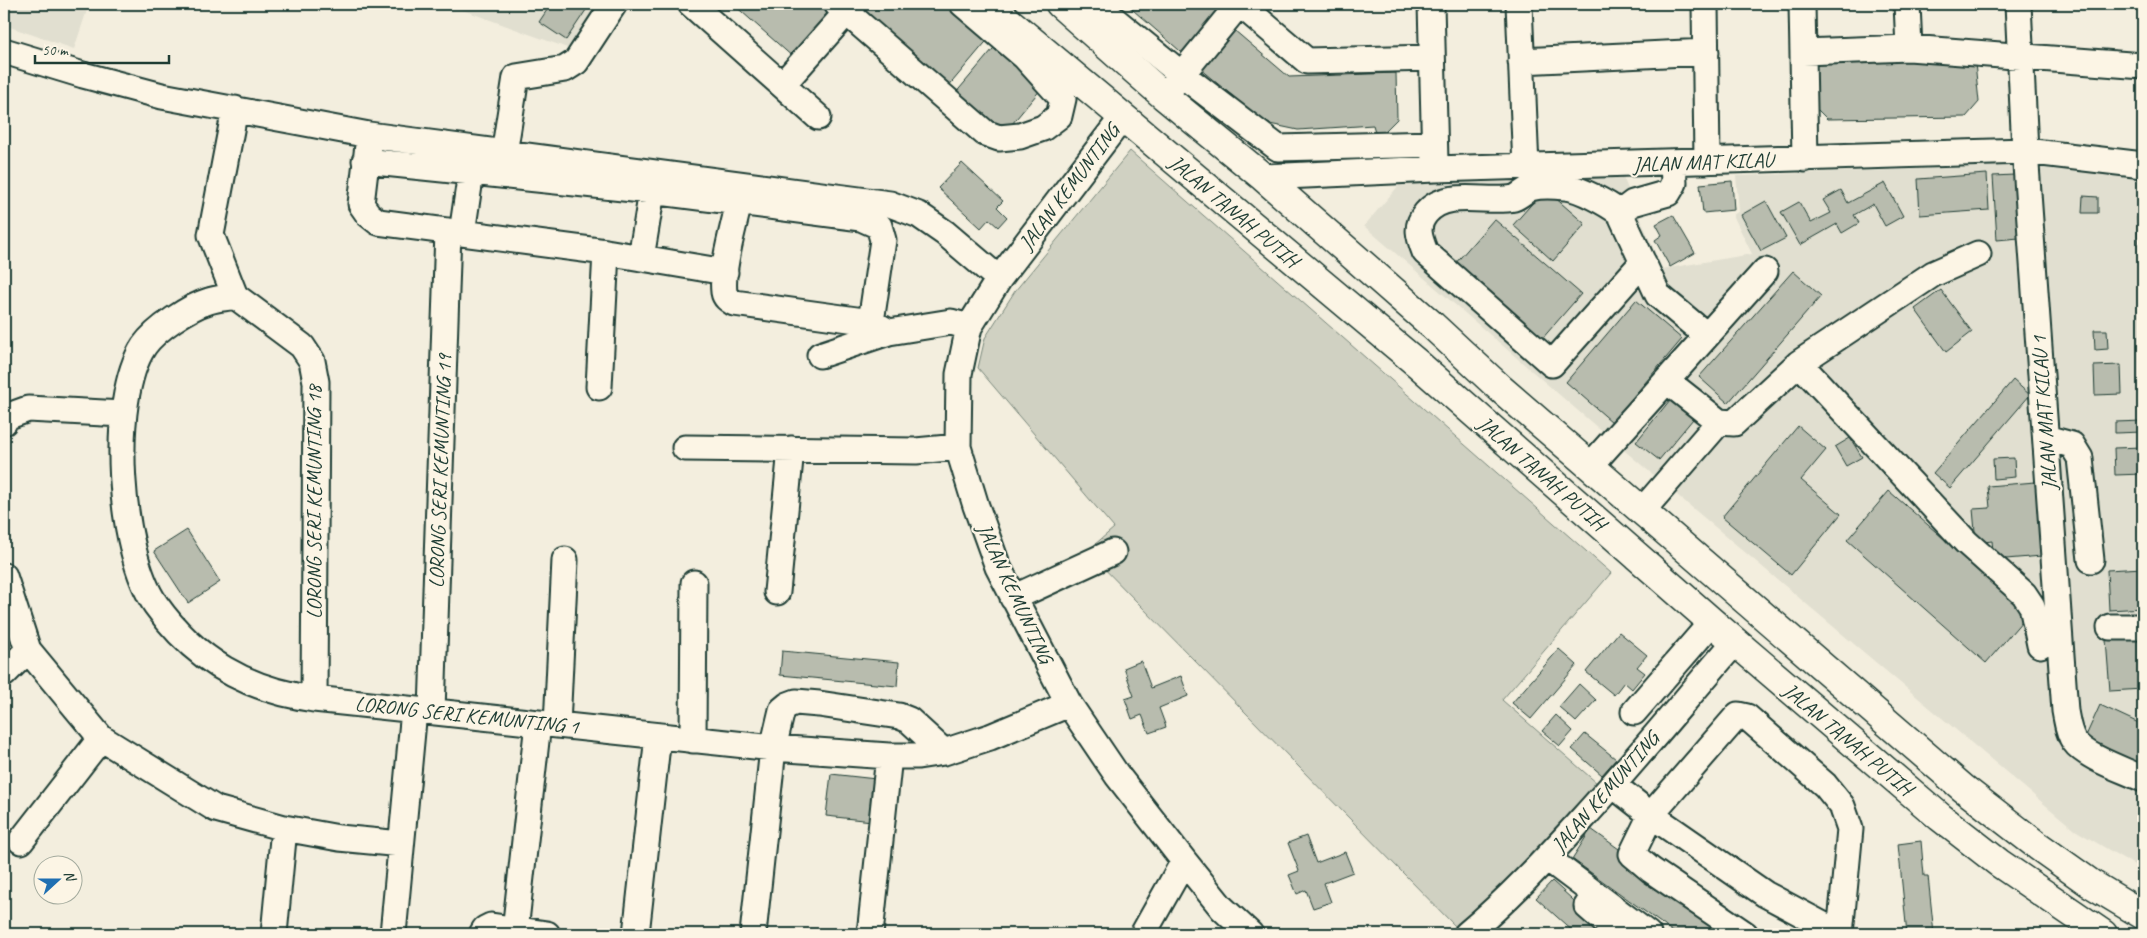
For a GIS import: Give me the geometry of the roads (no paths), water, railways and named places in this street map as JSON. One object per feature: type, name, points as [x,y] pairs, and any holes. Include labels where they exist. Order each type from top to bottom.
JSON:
[{"type":"highway","name":"JALAN TANAH PUTIH","points":[[988,4],[1029,51],[1122,118],[1418,364],[1735,642],[1940,817],[1999,863],[2102,934]]},
{"type":"highway","name":"JALAN TANAH PUTIH","points":[[1060,4],[1164,96],[1263,177],[1590,466],[1964,788],[2038,846],[2090,883],[2143,915]]},
{"type":"street","points":[[504,154],[516,77],[565,69],[576,62],[614,4]]},
{"type":"street","points":[[691,4],[818,117]]},
{"type":"street","points":[[782,85],[846,7],[985,133],[999,138],[1020,136],[1043,128],[1059,116],[1063,99],[1029,51],[963,4]]},
{"type":"street","points":[[1095,4],[1181,74],[1278,148],[1434,144]]},
{"type":"street","points":[[1164,96],[1240,4],[1307,61],[1432,58]]},
{"type":"street","points":[[1431,4],[1435,169]]},
{"type":"street","points":[[1519,4],[1526,168]]},
{"type":"street","points":[[1706,4],[1707,161]]},
{"type":"street","points":[[1802,4],[1805,159]]},
{"type":"street","points":[[1907,4],[1909,48]]},
{"type":"street","name":"JALAN MAT KILAU 1","points":[[2018,4],[2025,151],[2068,726],[2074,741],[2086,752],[2143,779]]},
{"type":"street","points":[[1803,52],[1909,48],[2020,55],[2143,66]]},
{"type":"street","points":[[4,51],[162,96],[369,136],[890,204],[919,215],[945,233],[999,279]]},
{"type":"street","points":[[1521,61],[1706,52]]},
{"type":"street","points":[[235,109],[211,235],[235,296]]},
{"type":"street","name":"JALAN KEMUNTING","points":[[1122,118],[999,279],[968,327],[959,374],[958,447],[979,515],[998,567],[1069,704],[1117,775],[1184,861],[1222,908],[1250,934]]},
{"type":"street","points":[[369,136],[361,204],[368,214],[378,222],[606,252],[725,272]]},
{"type":"street","name":"JALAN MAT KILAU","points":[[1263,177],[1435,169],[1526,168],[2025,151],[2143,164]]},
{"type":"street","points":[[365,161],[652,191],[861,218],[879,226],[883,240],[880,327]]},
{"type":"street","points":[[1620,212],[1634,203],[1668,193],[1674,183],[1673,163]]},
{"type":"street","name":"LORONG SERI KEMUNTING 19","points":[[393,934],[401,844],[423,710],[455,232],[471,172]]},
{"type":"street","points":[[1643,262],[1552,364],[1425,252],[1418,229],[1420,220],[1424,215],[1438,204],[1451,200],[1515,198],[1530,188],[1567,186],[1609,204],[1620,212],[1643,262],[1658,295],[1706,335]]},
{"type":"street","points":[[641,258],[652,191]]},
{"type":"street","points":[[739,202],[725,272],[724,294],[734,303],[880,327],[951,322],[968,327]]},
{"type":"street","points":[[599,387],[606,252]]},
{"type":"street","points":[[1667,381],[1719,422],[1734,423],[1799,363],[1933,274],[1978,254]]},
{"type":"street","points":[[1590,466],[1765,271]]},
{"type":"street","name":"LORONG SERI KEMUNTING 1","points":[[235,296],[209,301],[182,314],[164,327],[144,346],[132,375],[123,414],[123,486],[127,528],[140,572],[155,604],[180,634],[199,652],[226,671],[251,683],[284,695],[314,699],[773,748],[889,756],[918,756],[944,752],[990,737],[1069,704]]},
{"type":"street","name":"LORONG SERI KEMUNTING 18","points":[[235,296],[302,346],[312,361],[316,382],[314,699]]},
{"type":"street","points":[[820,355],[880,327]]},
{"type":"street","points":[[1799,363],[1966,542],[2024,594],[2032,606],[2040,645]]},
{"type":"street","points":[[4,422],[6,417],[28,409],[123,414]]},
{"type":"street","points":[[1642,511],[1719,422]]},
{"type":"street","points":[[2046,438],[2072,445],[2080,458],[2091,560]]},
{"type":"street","points":[[685,448],[916,451],[958,447]]},
{"type":"street","points":[[777,592],[791,450]]},
{"type":"street","points":[[1013,598],[1113,552]]},
{"type":"street","points":[[547,934],[496,930],[547,724],[565,560]]},
{"type":"street","points":[[4,576],[28,650],[101,738],[216,809],[284,828],[339,838],[401,844]]},
{"type":"street","points":[[693,740],[694,583]]},
{"type":"street","points":[[1634,712],[1712,622]]},
{"type":"street","points":[[2110,628],[2143,628]]},
{"type":"street","name":"JALAN KEMUNTING","points":[[1467,934],[1494,912],[1544,861],[1735,642]]},
{"type":"street","points":[[4,674],[28,650]]},
{"type":"street","points":[[753,934],[773,748],[782,710],[796,702],[899,716],[909,720],[944,752]]},
{"type":"street","points":[[1613,784],[1651,815],[1765,894],[1840,934],[1850,828],[1842,806],[1825,785],[1747,717],[1738,716],[1651,815],[1632,854],[1651,870],[1745,934]]},
{"type":"street","points":[[636,934],[658,736]]},
{"type":"street","points":[[21,841],[101,738]]},
{"type":"street","points":[[870,934],[889,756]]},
{"type":"street","points":[[274,934],[284,828]]},
{"type":"street","points":[[1143,934],[1184,861]]},
{"type":"street","points":[[1544,861],[1619,934]]},
{"type":"street","points":[[1544,861],[1648,934]]}]
